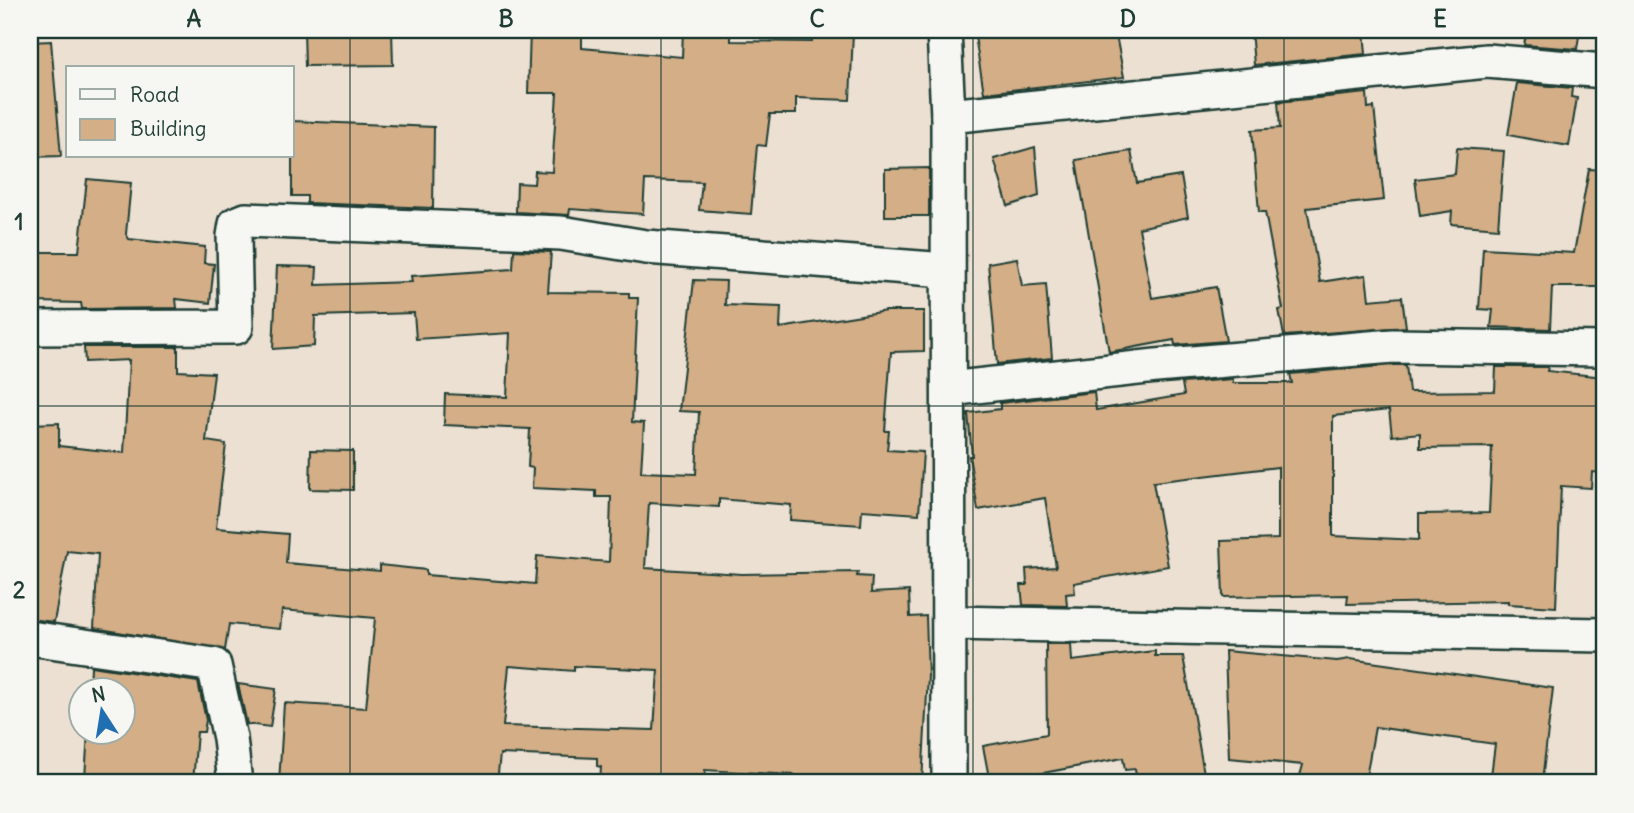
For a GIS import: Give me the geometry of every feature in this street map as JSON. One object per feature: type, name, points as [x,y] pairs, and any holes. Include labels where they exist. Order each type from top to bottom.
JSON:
[{"type":"street","points":[[944,30],[948,116],[946,270],[951,623],[949,783]]},
{"type":"street","points":[[948,116],[1487,61],[1604,71]]},
{"type":"street","points":[[30,328],[236,327],[234,236],[236,224],[246,220],[561,233],[646,247],[946,270]]},
{"type":"street","points":[[949,388],[1392,346],[1604,349]]},
{"type":"street","points":[[951,623],[1604,635]]},
{"type":"street","points":[[30,638],[214,665],[230,738],[235,783]]},
{"type":"building","points":[[304,30],[392,30],[393,65],[305,66]]},
{"type":"building","points":[[530,30],[582,30],[582,48],[682,57],[683,30],[731,30],[731,41],[812,42],[812,30],[853,32],[850,100],[796,98],[796,114],[770,114],[766,146],[757,145],[751,214],[699,210],[702,182],[645,180],[643,214],[570,209],[569,215],[516,212],[517,183],[534,184],[535,171],[552,172],[557,93],[528,93]]},
{"type":"building","points":[[974,30],[1115,30],[1124,77],[984,93]]},
{"type":"building","points":[[1251,30],[1364,30],[1366,54],[1254,65]]},
{"type":"building","points":[[1527,30],[1580,30],[1577,49],[1524,45]]},
{"type":"building","points":[[51,41],[61,156],[30,157],[30,42]]},
{"type":"building","points":[[1517,83],[1572,88],[1571,97],[1577,98],[1569,146],[1508,135]]},
{"type":"building","points":[[1367,93],[1368,108],[1374,107],[1384,200],[1307,208],[1320,282],[1366,275],[1369,300],[1402,297],[1406,327],[1284,336],[1279,310],[1283,309],[1265,212],[1259,212],[1252,130],[1280,128],[1278,102]]},
{"type":"building","points":[[294,121],[434,127],[433,208],[307,203],[307,196],[292,196]]},
{"type":"building","points":[[1035,147],[1039,196],[1008,206],[994,159]]},
{"type":"building","points":[[1457,148],[1504,151],[1498,228],[1451,224],[1452,211],[1420,216],[1415,179],[1455,174]]},
{"type":"building","points":[[1131,151],[1137,183],[1181,176],[1188,217],[1139,228],[1152,298],[1216,287],[1226,341],[1175,345],[1174,340],[1109,352],[1076,160]]},
{"type":"building","points":[[929,168],[929,216],[885,216],[885,169]]},
{"type":"building","points":[[1589,169],[1604,170],[1604,287],[1552,287],[1550,329],[1491,327],[1493,310],[1479,309],[1483,248],[1574,253]]},
{"type":"building","points":[[87,179],[131,183],[126,234],[129,239],[205,247],[204,263],[214,264],[210,303],[176,299],[177,308],[82,309],[81,303],[37,302],[36,252],[79,252]]},
{"type":"building","points":[[514,250],[551,252],[548,292],[629,293],[629,298],[638,298],[632,422],[644,423],[641,472],[696,474],[699,412],[679,411],[694,280],[726,281],[725,305],[781,307],[780,328],[886,311],[924,311],[924,351],[891,352],[885,431],[889,431],[887,450],[923,452],[919,514],[862,510],[861,525],[790,520],[791,505],[719,499],[719,507],[649,503],[645,568],[742,574],[858,572],[857,576],[872,577],[871,593],[909,591],[910,617],[926,616],[928,676],[922,783],[795,783],[795,775],[705,770],[704,783],[600,783],[601,767],[597,766],[597,758],[500,754],[497,783],[389,783],[337,778],[337,783],[279,783],[284,703],[366,708],[375,618],[282,610],[280,629],[229,624],[225,650],[94,628],[98,554],[67,551],[54,622],[30,619],[30,424],[59,423],[59,446],[124,453],[129,360],[85,362],[84,347],[178,347],[178,371],[214,373],[206,441],[226,444],[216,528],[288,534],[286,563],[380,571],[380,565],[426,570],[426,575],[535,584],[537,556],[609,562],[611,497],[596,497],[596,491],[532,488],[533,468],[528,467],[530,429],[444,425],[445,394],[507,397],[510,333],[416,339],[414,313],[315,316],[314,346],[273,349],[277,266],[317,267],[316,285],[412,282],[411,276],[513,269]],"holes":[[[509,666],[574,671],[574,666],[658,670],[654,730],[503,726]]]},
{"type":"building","points":[[1017,258],[1022,286],[1046,284],[1052,358],[997,364],[988,263]]},
{"type":"building","points":[[1406,365],[1409,392],[1495,391],[1496,367],[1548,367],[1547,371],[1604,377],[1602,473],[1592,472],[1591,488],[1561,486],[1556,607],[1508,604],[1508,601],[1347,604],[1348,595],[1223,597],[1221,541],[1278,539],[1278,467],[1153,482],[1168,566],[1074,583],[1075,593],[1066,594],[1067,606],[1023,605],[1021,585],[1027,585],[1026,569],[1056,567],[1045,498],[978,510],[969,456],[972,456],[968,413],[1000,409],[1000,403],[1094,392],[1096,410],[1184,395],[1182,383],[1233,379],[1233,383],[1292,383],[1290,374]],"holes":[[[1389,410],[1392,436],[1420,433],[1420,448],[1492,447],[1489,513],[1419,514],[1419,540],[1333,536],[1333,416]]]},
{"type":"building","points":[[311,450],[353,451],[353,490],[310,489]]},
{"type":"building","points":[[1046,644],[1071,644],[1072,661],[1155,651],[1155,656],[1183,656],[1205,779],[1189,779],[1189,783],[1137,783],[1135,769],[1125,770],[1123,758],[990,783],[983,746],[1047,734]]},
{"type":"building","points":[[1225,651],[1337,661],[1350,659],[1553,688],[1542,781],[1491,776],[1495,744],[1375,727],[1365,783],[1298,783],[1303,765],[1229,758]]},
{"type":"building","points":[[91,666],[198,682],[206,720],[204,732],[197,732],[193,783],[85,778],[87,746],[136,746],[136,676],[91,676]]},
{"type":"building","points":[[238,684],[276,689],[270,727],[247,724]]}]
